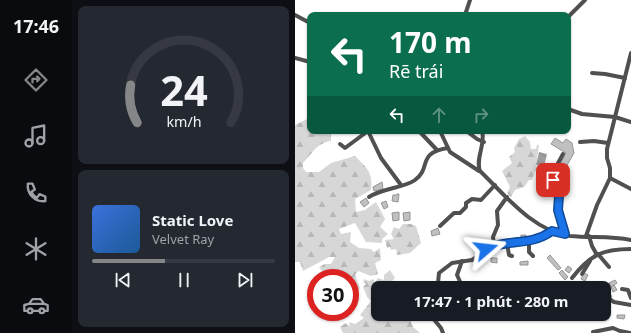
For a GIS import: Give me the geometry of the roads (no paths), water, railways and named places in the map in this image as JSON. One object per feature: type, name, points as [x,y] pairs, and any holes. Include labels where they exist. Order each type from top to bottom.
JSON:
[{"type":"street","points":[[466,12],[470,0]]},
{"type":"street","points":[[571,14],[585,0]]},
{"type":"street","points":[[295,15],[307,21]]},
{"type":"street","points":[[609,267],[592,246],[588,236],[597,205],[610,178],[610,168],[606,154],[631,53]]},
{"type":"street","points":[[295,58],[307,61]]},
{"type":"street","points":[[592,73],[625,78]]},
{"type":"street","points":[[571,110],[582,114],[615,117],[631,122]]},
{"type":"street","points":[[340,144],[345,148],[364,134]]},
{"type":"street","points":[[369,134],[381,158],[402,185]]},
{"type":"street","points":[[422,134],[437,150]]},
{"type":"street","points":[[441,134],[448,148],[456,157],[479,171],[535,221],[552,231],[565,234],[617,237],[631,240]]},
{"type":"street","points":[[470,134],[484,142]]},
{"type":"street","points":[[479,171],[478,167],[484,142],[483,134]]},
{"type":"street","points":[[580,142],[594,141],[608,143]]},
{"type":"street","points":[[369,197],[386,189],[413,182],[421,174],[428,156],[437,150],[448,148]]},
{"type":"street","points":[[563,154],[557,165],[553,180],[559,196],[558,210],[565,234]]},
{"type":"street","points":[[610,178],[631,189]]},
{"type":"street","points":[[440,226],[454,213],[462,212],[466,207],[466,203],[472,199],[481,200],[495,185]]},
{"type":"street","points":[[494,246],[493,237],[498,225],[497,211],[507,197]]},
{"type":"street","points":[[438,281],[439,273],[452,263],[472,260],[494,246],[507,243],[529,242],[539,239],[552,231]]},
{"type":"street","points":[[529,242],[529,252],[533,256]]},
{"type":"street","points":[[507,243],[509,255],[512,256]]},
{"type":"street","points":[[572,278],[598,254],[611,249],[631,249]]},
{"type":"street","points":[[583,274],[591,259]]},
{"type":"street","points":[[460,281],[457,275],[462,261]]},
{"type":"street","points":[[622,289],[628,290],[631,298]]},
{"type":"street","points":[[611,300],[631,305]]},
{"type":"street","points":[[435,321],[443,333]]},
{"type":"street","points":[[593,332],[613,328],[620,332],[630,333]]},
{"type":"water","points":[[539,152],[547,154],[544,167],[536,165]]}]
